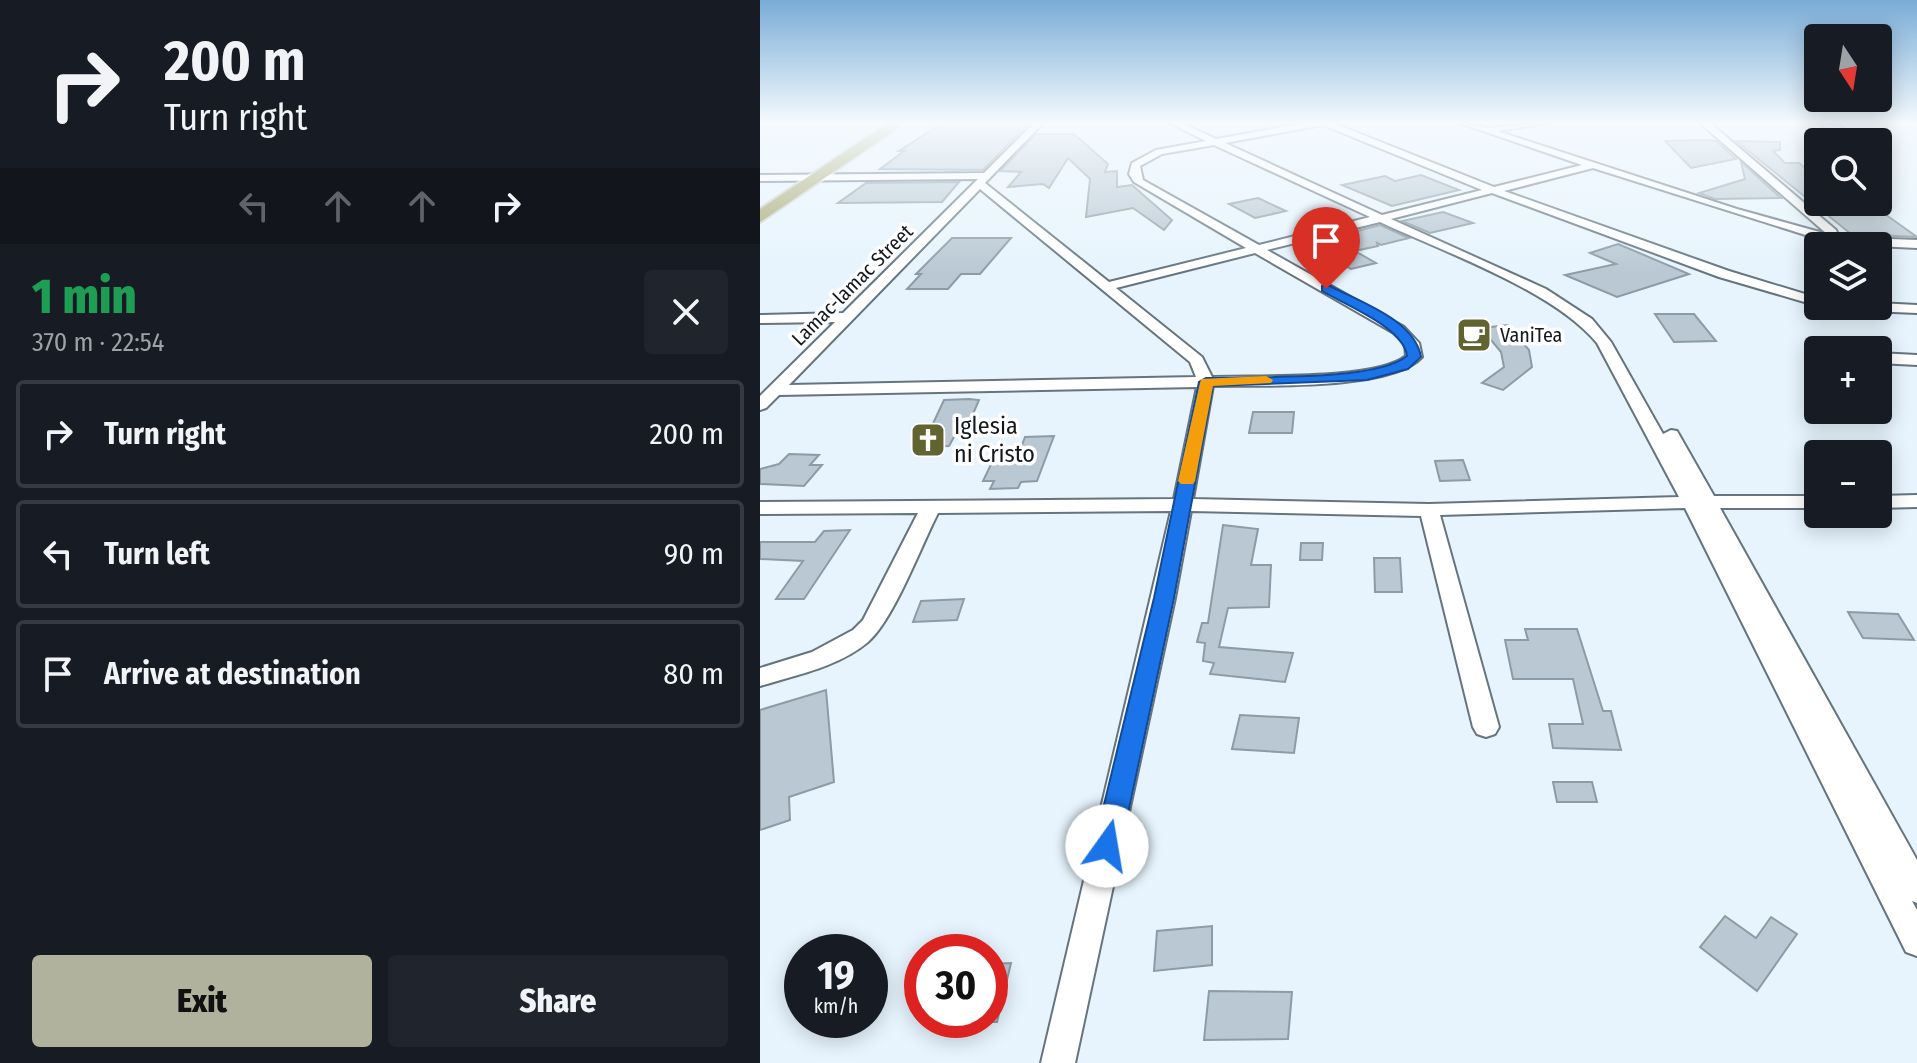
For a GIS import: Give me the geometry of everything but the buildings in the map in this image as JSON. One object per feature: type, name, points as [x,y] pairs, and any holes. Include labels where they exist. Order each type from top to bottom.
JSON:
[{"type":"highway","points":[[760,217],[825,173]]},
{"type":"street","name":"Lamac-lamac Street","points":[[760,405],[991,173]]},
{"type":"street","points":[[775,390],[1367,376],[1403,366],[1414,357],[1412,343],[1399,330],[1139,182],[1134,173]]},
{"type":"street","points":[[1289,173],[1514,276],[1567,306],[1587,322],[1621,359],[1852,790],[1917,941]]},
{"type":"street","points":[[1449,173],[1724,274],[1804,298]]},
{"type":"street","points":[[1109,286],[1254,247],[1561,173]]},
{"type":"street","points":[[1617,173],[1806,232]]},
{"type":"street","points":[[1762,173],[1832,232]]},
{"type":"street","points":[[760,178],[984,180],[1197,360],[1206,382],[1183,505],[1058,1063]]},
{"type":"street","points":[[1892,244],[1917,244]]},
{"type":"street","points":[[1892,308],[1917,309]]},
{"type":"street","points":[[760,319],[849,317]]},
{"type":"street","points":[[1892,359],[1917,360]]},
{"type":"street","points":[[1892,502],[1917,501]]},
{"type":"street","points":[[760,508],[1183,505],[1429,510],[1804,502]]},
{"type":"street","points":[[760,677],[833,653],[862,635],[872,624],[931,507]]},
{"type":"street","points":[[1429,510],[1486,727]]},
{"type":"street","points":[[1852,790],[1917,889]]},
{"type":"slow traffic","points":[[1187,481],[1206,382],[1266,380]]},
{"type":"place","name":"VaniTea","points":[[1474,335]]},
{"type":"place","name":"Iglesia ni Cristo","points":[[928,440]]},
{"type":"route","points":[[1107,846],[1164,598],[1206,382],[1367,376],[1403,366],[1414,357],[1412,343],[1399,330],[1326,289]]}]
